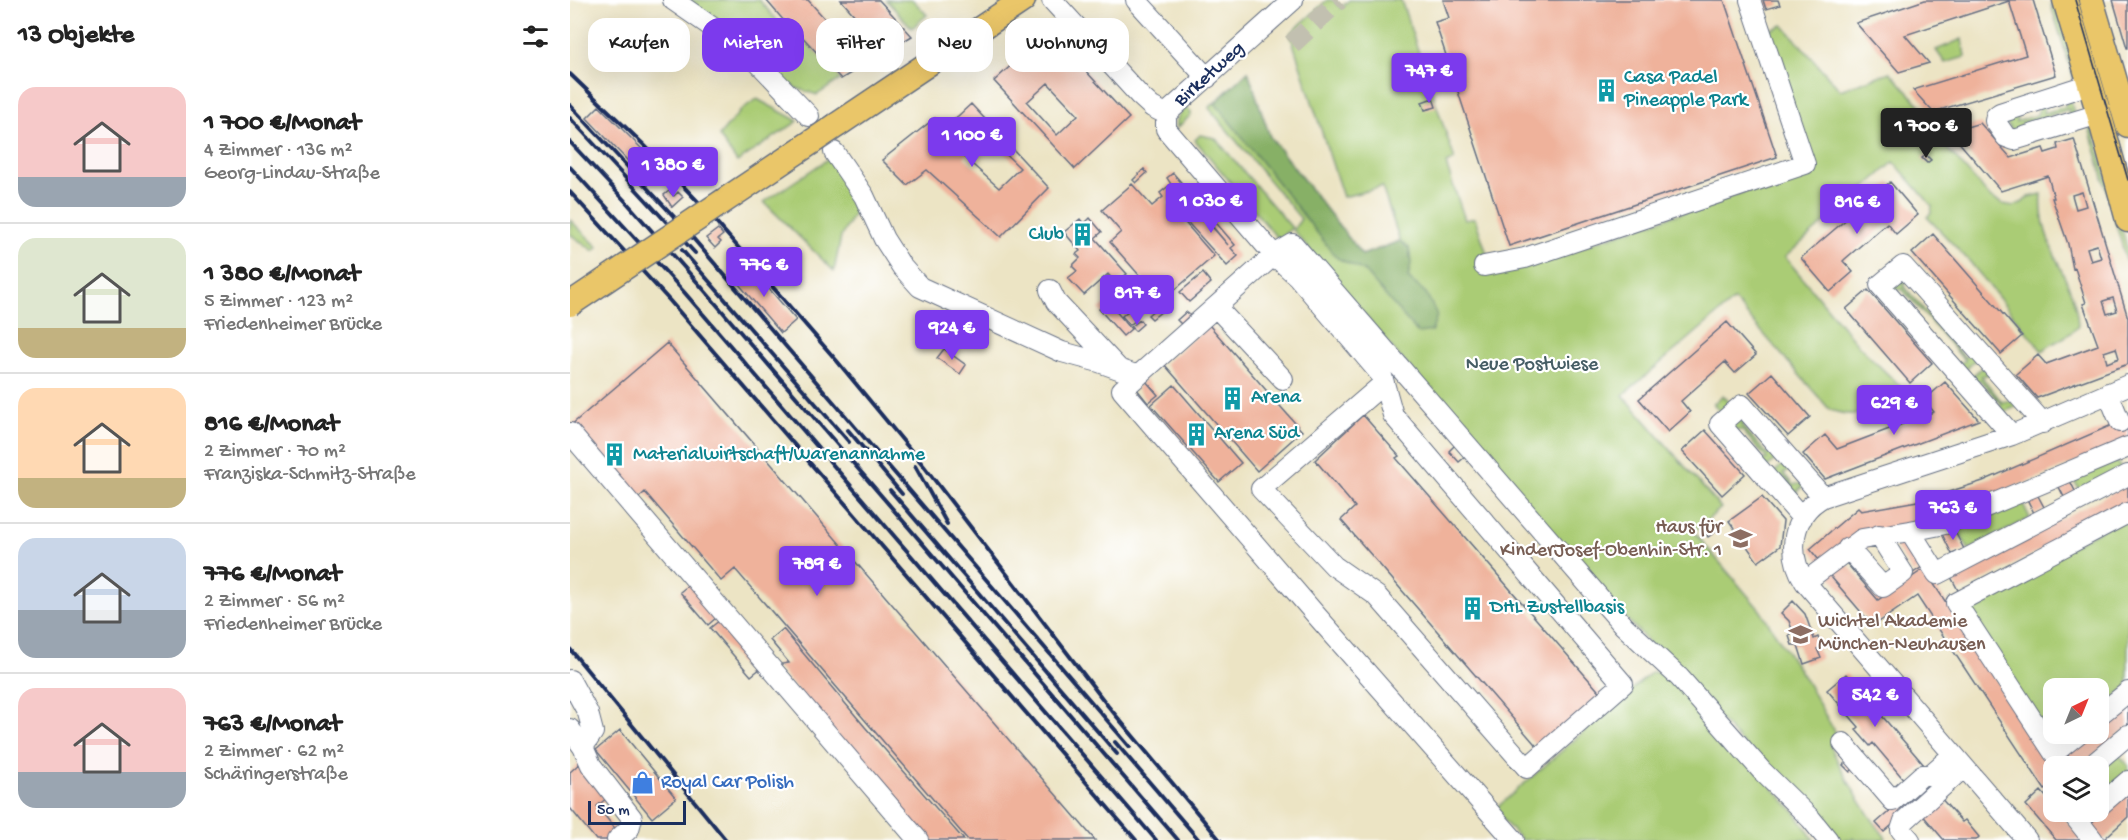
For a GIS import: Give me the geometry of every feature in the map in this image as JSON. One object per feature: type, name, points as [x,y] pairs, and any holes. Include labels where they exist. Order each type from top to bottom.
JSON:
[{"type":"main road","points":[[570,304],[1023,0]]},
{"type":"main road","points":[[2065,0],[2128,220]]},
{"type":"main road","points":[[2091,0],[2124,92],[2128,125]]},
{"type":"street","points":[[673,0],[748,52],[809,116]]},
{"type":"street","name":"Birketweg","points":[[1053,0],[1140,96],[1152,107],[1166,114],[1293,0]]},
{"type":"street","points":[[1136,0],[1207,78]]},
{"type":"street","points":[[1484,266],[1525,258],[1805,164],[1750,0]]},
{"type":"street","points":[[2090,84],[2000,113],[1996,116],[1995,121],[2006,137],[2014,140],[2099,114]]},
{"type":"street","points":[[1166,114],[1166,129],[1274,255],[1297,276],[1382,376],[1392,415],[1623,684],[1527,768],[1377,596],[1335,566],[1261,489],[1383,384]]},
{"type":"street","points":[[834,152],[864,196],[902,267],[920,286],[1062,352],[1117,367],[1138,376]]},
{"type":"street","points":[[1514,840],[1122,390],[1274,255],[1293,244],[1624,626],[1679,677],[1762,771],[1811,819],[1828,840]]},
{"type":"street","points":[[2013,435],[1880,285],[1903,266],[2043,423]]},
{"type":"street","points":[[1050,290],[1056,302],[1117,367]]},
{"type":"street","points":[[1216,307],[1283,379]]},
{"type":"street","points":[[1962,378],[1984,358]]},
{"type":"street","points":[[2026,840],[1805,582],[1796,563],[1793,539],[1802,518],[1813,502],[1822,497],[2013,435],[2128,385]]},
{"type":"street","points":[[2108,393],[2120,422]]},
{"type":"street","points":[[1802,518],[1720,424],[1742,405],[1822,497]]},
{"type":"street","points":[[570,434],[918,840]]},
{"type":"street","points":[[1805,582],[1862,538],[1945,524],[2128,447]]},
{"type":"street","points":[[1764,475],[1785,455]]},
{"type":"street","points":[[1937,574],[2128,475]]},
{"type":"street","points":[[2046,482],[2060,510]]},
{"type":"street","points":[[1956,603],[2128,513]]},
{"type":"street","points":[[1910,531],[2056,756]]},
{"type":"street","points":[[1848,548],[1883,587],[1903,573],[1879,536]]},
{"type":"street","points":[[570,680],[588,713],[593,732],[583,747]]},
{"type":"street","points":[[2109,707],[2128,692]]},
{"type":"street","points":[[570,729],[583,747],[591,765],[632,818],[629,829],[617,840]]},
{"type":"street","points":[[2103,756],[2128,735]]},
{"type":"street","points":[[1843,743],[1893,801],[1922,775],[1930,775],[1959,761]]},
{"type":"street","points":[[1910,840],[1901,830],[1904,821],[1959,761]]},
{"type":"street","points":[[2109,797],[2128,781]]},
{"type":"street","points":[[2084,822],[2093,840]]},
{"type":"green space","points":[[684,0],[759,0],[775,18],[706,18]]},
{"type":"green space","points":[[886,0],[913,0],[927,15],[924,18],[916,18],[916,25],[912,28]]},
{"type":"green space","name":"Neue Postwiese","points":[[1327,0],[1333,0],[1341,8],[1349,0],[1401,0],[1454,157],[1454,160],[1446,164],[1465,220],[1475,218],[1491,266],[1500,274],[1812,169],[1765,32],[1783,25],[1840,90],[1890,72],[1942,129],[1940,137],[1946,147],[1991,198],[2014,206],[2028,197],[2042,194],[2045,229],[2071,292],[2078,326],[2070,334],[2042,351],[1970,262],[1927,217],[1931,213],[1932,206],[1894,162],[1785,257],[1859,346],[1911,397],[1861,414],[1830,410],[1734,300],[1623,395],[1721,508],[1694,532],[1760,610],[1805,679],[1837,736],[1830,745],[1862,805],[1886,838],[1884,840],[1855,840],[1853,838],[1838,840],[1795,790],[1768,771],[1625,617],[1293,230],[1301,219],[1209,108],[1248,71],[1270,137],[1362,255],[1400,241],[1382,187],[1343,197],[1290,34]]},
{"type":"green space","points":[[2051,5],[2056,8],[2080,72],[2075,83]]},
{"type":"green space","points":[[804,39],[816,52],[816,72],[835,72],[841,79],[817,95],[790,86],[773,72],[804,72]]},
{"type":"green space","points":[[1962,39],[1965,57],[1945,63],[1936,50]]},
{"type":"green space","points":[[1248,71],[1270,137],[1362,255],[1400,241],[1409,248],[1411,263],[1408,278],[1426,293],[1437,315],[1432,331],[1418,333],[1364,271],[1337,258],[1215,103]]},
{"type":"green space","points":[[2069,96],[2075,116],[2068,119],[2069,109],[2048,116],[2046,125],[2041,127],[2042,117],[2021,124],[2019,134],[2015,135],[2004,120],[2018,112],[2016,122],[2037,115],[2040,105],[2045,104],[2043,113],[2065,107]]},
{"type":"green space","points":[[757,99],[798,121],[737,162],[719,136],[742,109]]},
{"type":"green space","points":[[1186,107],[1191,115],[1177,128],[1177,119]]},
{"type":"green space","points":[[2088,124],[2091,125],[2095,136],[2128,250],[2128,267]]},
{"type":"green space","points":[[1200,135],[1215,138],[1292,228],[1278,239],[1195,140]]},
{"type":"green space","points":[[831,157],[860,202],[841,237],[834,271],[764,202]]},
{"type":"green space","points":[[570,220],[598,247],[594,251],[570,234]]},
{"type":"green space","points":[[1897,275],[1911,281],[1902,284],[1964,357],[1974,355],[1977,358],[1963,372],[1956,364],[1965,361],[1902,289],[1893,291],[1891,283]]},
{"type":"green space","points":[[1982,367],[1990,374],[1981,376],[2002,402],[2013,400],[2018,406],[1999,414],[1993,408],[2002,405],[1980,380],[1971,382],[1970,378]]},
{"type":"green space","points":[[1723,395],[1732,405],[1722,414],[1713,404]]},
{"type":"green space","points":[[1736,415],[1751,423],[1741,425],[1767,454],[1777,453],[1778,457],[1767,467],[1758,461],[1767,459],[1742,430],[1732,431]]},
{"type":"green space","points":[[2116,458],[2122,471],[2080,491],[2072,477]]},
{"type":"green space","points":[[1782,465],[1792,470],[1783,473],[1793,485],[1803,483],[1804,485],[1790,498],[1784,492],[1793,489],[1783,477],[1772,479],[1774,473]]},
{"type":"green space","points":[[2021,500],[2030,518],[1969,550],[1956,526]]},
{"type":"green space","points":[[2128,515],[2128,686],[2109,702],[2109,678],[2043,678],[2043,731],[1962,606]]},
{"type":"green space","points":[[1652,672],[1667,674],[1794,811],[1814,840],[1521,840],[1494,810]]},
{"type":"green space","points":[[2117,753],[2128,765],[2128,772],[2109,787],[2109,760]]},
{"type":"building","points":[[766,0],[808,0],[824,18],[816,18],[816,52],[804,39],[804,18],[782,18]]},
{"type":"building","points":[[841,0],[879,0],[896,18],[857,18]]},
{"type":"building","name":"Casa Padel Pineapple Park","points":[[1443,0],[1724,0],[1777,157],[1509,246],[1435,22],[1449,18]]},
{"type":"building","points":[[1763,0],[1778,0],[1780,5],[1766,9]]},
{"type":"building","points":[[1925,0],[2033,0],[2056,75],[1933,112],[1913,90],[2026,55],[2009,1],[1905,35],[1929,63],[1899,72],[1856,23]]},
{"type":"building","points":[[2113,0],[2128,0],[2128,48],[2127,48]]},
{"type":"building","points":[[904,27],[912,36],[904,41]]},
{"type":"building","points":[[1005,71],[1087,72],[1129,118],[1075,169],[994,81]],"holes":[[[1048,83],[1078,115],[1057,135],[1027,102]]]},
{"type":"building","points":[[835,72],[853,72],[841,79]]},
{"type":"building","points":[[1433,98],[1436,107],[1425,110],[1422,102]]},
{"type":"building","points":[[971,104],[1049,188],[1001,237],[927,170],[907,185],[882,160],[935,118],[945,128]],"holes":[[[986,135],[1020,168],[999,188],[964,157]]]},
{"type":"building","points":[[599,106],[657,164],[644,178],[587,118]]},
{"type":"building","points":[[1980,123],[2011,158],[2043,148],[2045,153],[2058,149],[2057,144],[2074,139],[2128,318],[2128,364],[2037,398],[2016,374],[2038,355],[2046,364],[2098,345],[2083,304],[2086,303],[2075,268],[2073,269],[2068,244],[2052,198],[2054,198],[2048,176],[2001,191],[1950,132]],"holes":[[[2082,192],[2086,206],[2076,209],[2072,195]],[[2097,245],[2101,258],[2091,261],[2087,248]],[[2113,298],[2117,311],[2107,314],[2103,301]],[[2116,348],[2119,358],[2107,363],[2104,352]]]},
{"type":"building","points":[[1926,155],[1931,160],[1927,163],[1922,158]]},
{"type":"building","points":[[1144,169],[1147,173],[1136,183],[1133,180]]},
{"type":"building","points":[[1173,173],[1186,188],[1168,203],[1214,256],[1162,301],[1110,242],[1121,232],[1102,210],[1132,184],[1152,206],[1163,197],[1160,193],[1171,184],[1167,178]]},
{"type":"building","points":[[1890,182],[1918,215],[1896,234],[1887,223],[1845,259],[1843,261],[1853,272],[1830,292],[1801,258]]},
{"type":"building","points":[[669,191],[674,196],[678,192],[683,197],[672,207],[664,195]]},
{"type":"building","points":[[1186,194],[1194,202],[1180,214],[1172,205]]},
{"type":"building","points":[[1193,205],[1228,245],[1197,208],[1201,205],[1235,245],[1231,248],[1238,256],[1227,266],[1181,215]]},
{"type":"building","points":[[1090,218],[1102,232],[1095,238],[1127,274],[1116,283],[1108,274],[1084,295],[1068,278],[1077,271],[1072,266],[1080,258],[1076,254],[1080,251],[1064,232],[1080,219],[1084,224]]},
{"type":"building","points":[[718,229],[723,235],[718,239],[721,242],[715,248],[706,238]]},
{"type":"building","points":[[1933,234],[2022,336],[2001,354],[1912,253]]},
{"type":"building","points":[[746,262],[796,320],[781,333],[731,275]]},
{"type":"building","points":[[1203,273],[1211,283],[1189,302],[1180,292]]},
{"type":"building","points":[[1140,283],[1146,290],[1139,297],[1132,290]]},
{"type":"building","points":[[1868,290],[1932,363],[1910,383],[1846,309]]},
{"type":"building","points":[[1150,292],[1158,301],[1149,310],[1140,300]]},
{"type":"building","points":[[1108,302],[1131,329],[1123,336],[1099,309]]},
{"type":"building","points":[[1163,302],[1167,307],[1152,319],[1148,315]]},
{"type":"building","points":[[1129,310],[1137,319],[1130,325],[1122,316]]},
{"type":"building","points":[[1186,312],[1190,315],[1181,324],[1177,320]]},
{"type":"building","points":[[1140,320],[1143,324],[1135,331],[1131,327]]},
{"type":"building","points":[[1727,322],[1756,355],[1735,373],[1725,362],[1681,401],[1690,412],[1668,432],[1639,399]]},
{"type":"building","name":"Arena","points":[[1209,325],[1302,431],[1257,471],[1164,364]]},
{"type":"building","points":[[667,343],[1095,840],[968,840],[735,569],[721,581],[645,492],[633,503],[570,426]]},
{"type":"building","points":[[944,349],[966,365],[960,374],[937,358]]},
{"type":"building","points":[[1772,373],[1810,417],[1788,436],[1749,393]]},
{"type":"building","points":[[1145,380],[1158,395],[1148,403],[1136,388]]},
{"type":"building","points":[[1945,382],[1979,420],[1825,479],[1803,454],[1825,435],[1837,449],[1934,412],[1924,400]]},
{"type":"building","name":"Arena Süd","points":[[1174,385],[1241,463],[1219,482],[1151,405]]},
{"type":"building","name":"DHL Zustellbasis","points":[[1363,415],[1399,456],[1396,458],[1603,696],[1540,750],[1341,520],[1355,507],[1315,460]]},
{"type":"building","points":[[2128,418],[2128,441],[1823,565],[1810,549],[1858,508],[1861,511],[1923,500],[1983,481]]},
{"type":"building","points":[[1705,430],[1745,474],[1722,495],[1682,451]]},
{"type":"building","points":[[1455,445],[1465,457],[1459,462],[1449,451]]},
{"type":"building","points":[[2069,479],[2076,493],[2065,499],[2058,485]]},
{"type":"building","points":[[2128,485],[2128,505],[1959,592],[1950,575]]},
{"type":"building","points":[[2037,494],[2045,509],[2035,515],[2027,499]]},
{"type":"building","points":[[1762,497],[1783,521],[1780,546],[1758,562],[1729,521]]},
{"type":"building","points":[[1711,525],[1716,531],[1708,537],[1703,530]]},
{"type":"building","points":[[1953,528],[1964,549],[1952,554],[1942,534]]},
{"type":"building","points":[[1904,540],[1922,567],[1913,573],[1895,546]]},
{"type":"building","points":[[1842,558],[1878,600],[1924,569],[2047,756],[2043,756],[2043,787],[1917,596],[1873,626],[1826,571]]},
{"type":"building","points":[[690,584],[717,617],[708,625],[680,592]]},
{"type":"building","points":[[1793,601],[1805,614],[1814,639],[1818,637],[1822,647],[1817,649],[1821,658],[1804,664],[1798,645],[1792,645],[1789,636],[1793,632],[1789,621],[1781,613]]},
{"type":"building","points":[[720,620],[761,668],[751,676],[710,628]]},
{"type":"building","points":[[783,629],[964,840],[924,840],[776,665],[789,663],[770,640]]},
{"type":"building","points":[[1846,674],[1924,765],[1905,781],[1873,743],[1870,746],[1856,730],[1859,727],[1827,690]]},
{"type":"building","points":[[2128,701],[2128,727],[2109,742],[2109,716]]},
{"type":"building","name":"Royal Car Polish","points":[[620,730],[676,798],[652,818],[596,750]]},
{"type":"building","points":[[2075,744],[2107,744],[2092,756],[2068,756],[2065,752]]},
{"type":"building","points":[[1850,758],[1856,766],[1850,772],[1843,765]]},
{"type":"building","points":[[579,764],[607,798],[597,806],[617,831],[606,840],[596,840],[570,808],[570,772]]},
{"type":"building","points":[[1925,780],[1933,790],[1884,832],[1876,823]]},
{"type":"building","points":[[2128,790],[2128,817],[2103,840],[2089,825],[2092,822],[2109,822],[2109,807]]},
{"type":"building","points":[[2041,791],[2043,793],[2043,822],[2068,822],[2083,840],[2056,840],[2026,805]]},
{"type":"building","points":[[1939,796],[1962,822],[1965,820],[1979,837],[1976,840],[1944,840],[1920,812]]},
{"type":"tunnel","points":[[1292,44],[1339,0]]},
{"type":"tram line","points":[[2075,0],[2128,180]]},
{"type":"railway","points":[[570,74],[644,145],[704,208],[837,361],[923,465],[1108,706],[1220,840]]},
{"type":"railway","points":[[570,105],[679,222],[1130,747]]},
{"type":"railway","points":[[570,118],[695,253]]},
{"type":"railway","points":[[570,142],[698,283],[1178,840]]},
{"type":"railway","points":[[570,167],[684,292],[1156,840]]},
{"type":"railway","points":[[570,192],[670,301],[1136,840]]},
{"type":"railway","points":[[682,250],[849,442]]},
{"type":"railway","points":[[848,430],[902,494]]},
{"type":"railway","points":[[915,466],[947,524]]},
{"type":"railway","points":[[890,490],[1117,754]]},
{"type":"railway","points":[[570,649],[726,840]]},
{"type":"railway","points":[[1115,742],[1199,840]]},
{"type":"place","name":"Casa Padel Pineapple Park","points":[[1606,90]]},
{"type":"place","name":"Club","points":[[1082,235]]},
{"type":"place","name":"Arena","points":[[1233,398]]},
{"type":"place","name":"Arena Süd","points":[[1196,434]]},
{"type":"place","name":"Materialwirtschaft/Warenannahme","points":[[615,455]]},
{"type":"place","name":"Haus für KinderJosef-Obenhin-Str. 1","points":[[1740,539]]},
{"type":"place","name":"DHL Zustellbasis","points":[[1472,608]]},
{"type":"place","name":"Wichtel Akademie München-Neuhausen","points":[[1800,634]]},
{"type":"place","name":"Royal Car Polish","points":[[643,783]]}]
